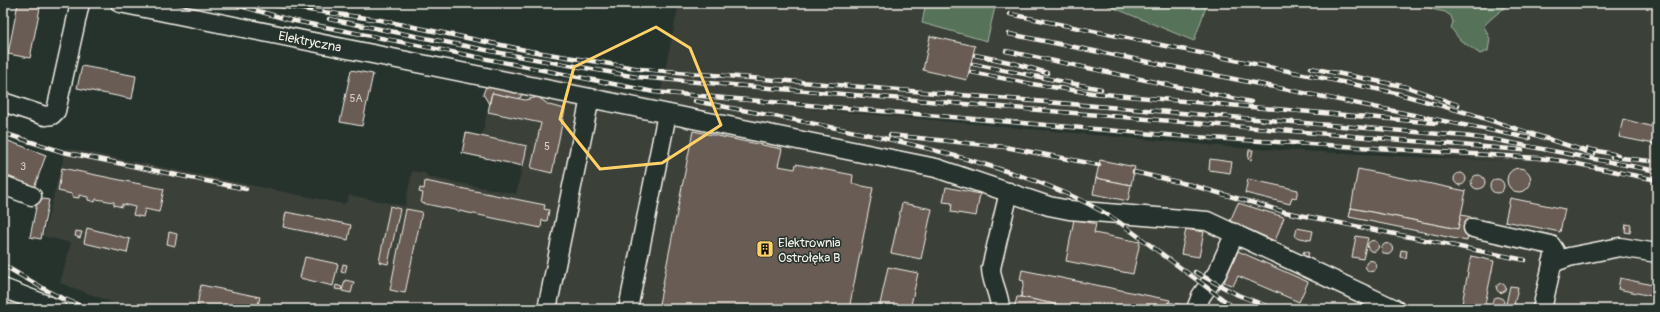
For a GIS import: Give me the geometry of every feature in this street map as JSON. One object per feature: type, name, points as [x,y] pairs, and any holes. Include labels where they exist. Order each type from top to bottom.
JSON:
[{"type":"street","points":[[3,102],[45,116],[52,115],[56,111],[80,3]]},
{"type":"street","name":"Elektryczna","points":[[120,3],[936,168],[1049,206],[1069,210],[1207,221],[1379,305],[1395,309]]},
{"type":"street","points":[[547,309],[590,98]]},
{"type":"street","points":[[628,309],[667,114]]},
{"type":"street","points":[[3,186],[32,196]]},
{"type":"street","points":[[1000,309],[998,294],[991,274],[991,268],[1009,192]]},
{"type":"street","points":[[1473,228],[1551,245],[1555,251],[1542,309]]},
{"type":"street","points":[[1196,309],[1201,296],[1217,273],[1235,234]]},
{"type":"street","points":[[1552,263],[1569,257],[1620,247],[1657,253]]},
{"type":"street","points":[[3,288],[56,309]]},
{"type":"highlighted area","points":[[656,27],[690,48],[721,125],[662,163],[600,169],[560,119],[574,67]]},
{"type":"shaded area","points":[[679,3],[1637,3],[1657,5],[1657,309],[130,309],[60,283],[71,243],[43,236],[66,148],[344,204],[348,200],[349,195],[405,206],[412,171],[425,173],[428,177],[516,194],[522,167],[461,154],[465,132],[482,135],[497,66],[659,99]],"holes":[[[789,107],[1504,161],[1241,148]]]},
{"type":"green space","points":[[926,3],[996,3],[987,41],[922,23]]},
{"type":"green space","points":[[1102,3],[1190,3],[1206,7],[1194,41]]},
{"type":"green space","points":[[1427,3],[1509,3],[1484,26],[1490,39],[1488,51],[1480,54],[1460,40],[1451,28],[1453,22],[1451,16],[1445,12],[1431,9]]},
{"type":"building","points":[[18,3],[41,3],[30,58],[8,54]]},
{"type":"building","points":[[930,36],[975,46],[967,80],[923,70]]},
{"type":"building","points":[[82,66],[136,76],[132,99],[77,88]]},
{"type":"building","points":[[351,70],[373,74],[362,126],[340,122]]},
{"type":"building","points":[[487,84],[522,92],[521,97],[518,99],[492,93],[489,104],[483,94]]},
{"type":"building","points":[[492,93],[525,100],[538,97],[549,105],[565,109],[552,173],[531,168],[541,123],[488,112]]},
{"type":"building","points":[[1623,119],[1657,128],[1654,144],[1619,137]]},
{"type":"building","name":"Elektrownia Ostrołęka B","points":[[693,131],[782,149],[778,166],[795,169],[796,164],[853,175],[852,184],[873,188],[849,309],[658,309]]},
{"type":"building","points":[[466,133],[527,146],[523,166],[462,153]]},
{"type":"building","points":[[3,139],[46,155],[34,188],[3,176]]},
{"type":"building","points":[[1249,150],[1253,150],[1251,160],[1248,159]]},
{"type":"building","points":[[1210,159],[1232,162],[1230,173],[1209,170]]},
{"type":"building","points":[[1100,160],[1135,167],[1131,185],[1096,178]]},
{"type":"building","points":[[62,168],[164,189],[159,212],[145,209],[143,217],[133,215],[135,207],[122,204],[122,207],[114,205],[114,202],[96,199],[95,202],[88,200],[88,197],[79,195],[79,198],[72,197],[72,194],[58,191]]},
{"type":"building","points":[[1519,168],[1528,171],[1531,180],[1528,189],[1519,192],[1510,189],[1507,180],[1510,171]]},
{"type":"building","points":[[1358,169],[1466,191],[1458,229],[1351,208]]},
{"type":"building","points":[[1460,173],[1464,175],[1466,179],[1464,183],[1460,185],[1456,183],[1454,179],[1456,175]]},
{"type":"building","points":[[1475,175],[1481,175],[1485,179],[1485,185],[1481,189],[1475,189],[1471,185],[1471,179]]},
{"type":"building","points":[[1096,178],[1131,185],[1128,201],[1093,194]]},
{"type":"building","points":[[1248,179],[1298,190],[1296,198],[1292,197],[1290,204],[1245,193]]},
{"type":"building","points":[[1494,179],[1500,179],[1504,183],[1504,189],[1500,193],[1494,193],[1490,189],[1490,183]]},
{"type":"building","points":[[425,181],[545,205],[544,209],[549,210],[547,221],[542,220],[541,228],[421,203],[423,193],[419,192],[420,188],[424,189]]},
{"type":"building","points":[[946,187],[980,194],[976,216],[951,212],[952,203],[943,202]]},
{"type":"building","points":[[38,198],[49,200],[41,239],[30,237]]},
{"type":"building","points":[[1510,198],[1565,209],[1560,232],[1505,221]]},
{"type":"building","points":[[902,203],[932,209],[921,259],[891,253]]},
{"type":"building","points":[[1238,203],[1284,217],[1275,241],[1230,221]]},
{"type":"building","points":[[390,206],[400,209],[388,264],[379,262]]},
{"type":"building","points":[[1351,208],[1458,229],[1461,215],[1471,217],[1467,241],[1349,217]]},
{"type":"building","points":[[406,209],[422,212],[405,293],[390,290]]},
{"type":"building","points":[[286,212],[351,225],[348,240],[283,227]]},
{"type":"building","points":[[1074,219],[1096,224],[1094,233],[1140,242],[1133,274],[1066,261]]},
{"type":"building","points":[[1626,224],[1631,225],[1630,233],[1625,232]]},
{"type":"building","points":[[87,228],[130,239],[127,253],[84,243]]},
{"type":"building","points":[[1297,228],[1313,231],[1311,240],[1295,237]]},
{"type":"building","points":[[1186,229],[1204,232],[1199,257],[1181,254]]},
{"type":"building","points":[[76,231],[82,232],[80,238],[75,236]]},
{"type":"building","points":[[169,232],[177,234],[175,246],[167,244]]},
{"type":"building","points":[[1356,236],[1368,238],[1363,259],[1352,257]]},
{"type":"building","points":[[1373,240],[1377,242],[1379,246],[1377,250],[1373,252],[1369,250],[1367,246],[1369,242]]},
{"type":"building","points":[[1387,243],[1391,245],[1393,249],[1391,253],[1387,255],[1383,253],[1381,249],[1383,245]]},
{"type":"building","points":[[1401,250],[1407,251],[1406,258],[1400,257]]},
{"type":"building","points":[[1238,251],[1308,282],[1299,302],[1238,276],[1233,286],[1224,282]]},
{"type":"building","points":[[1304,251],[1309,253],[1307,258],[1302,256]]},
{"type":"building","points":[[1471,256],[1494,261],[1484,309],[1461,309]]},
{"type":"building","points":[[305,257],[338,264],[333,286],[300,278]]},
{"type":"building","points":[[1371,260],[1375,262],[1377,266],[1375,270],[1371,272],[1367,270],[1365,266],[1367,262]]},
{"type":"building","points":[[343,264],[347,265],[345,273],[341,272]]},
{"type":"building","points":[[888,267],[918,273],[910,309],[879,309]]},
{"type":"building","points":[[1022,270],[1170,300],[1168,309],[1078,309],[1021,297],[1024,281],[1020,280]]},
{"type":"building","points":[[1620,278],[1657,286],[1656,297],[1618,289]]},
{"type":"building","points":[[345,280],[354,282],[351,293],[342,291]]},
{"type":"building","points":[[1501,283],[1506,288],[1501,293],[1496,288]]},
{"type":"building","points":[[201,285],[260,297],[257,309],[202,309],[203,308],[197,306]]},
{"type":"building","points":[[336,285],[342,287],[341,290],[335,289]]},
{"type":"building","points":[[1510,286],[1518,287],[1514,306],[1506,304]]},
{"type":"building","points":[[1017,297],[1021,297],[1078,309],[1014,309]]},
{"type":"building","points":[[1498,297],[1502,299],[1504,303],[1502,307],[1498,309],[1494,307],[1492,303],[1494,299]]},
{"type":"railway","points":[[230,3],[290,20],[654,92],[1178,136],[1538,158],[1563,161],[1657,180]]},
{"type":"railway","points":[[259,3],[380,20],[530,51],[641,69],[1464,136],[1496,140],[1657,171]]},
{"type":"railway","points":[[1010,14],[1396,93],[1471,114],[1594,154]]},
{"type":"railway","points":[[329,19],[506,54],[637,77],[1522,150]]},
{"type":"railway","points":[[1009,34],[1529,138]]},
{"type":"railway","points":[[1006,51],[1251,102]]},
{"type":"railway","points":[[975,55],[1014,63],[1047,73]]},
{"type":"railway","points":[[973,64],[1101,89]]},
{"type":"railway","points":[[1311,68],[1407,87],[1458,105]]},
{"type":"railway","points":[[971,72],[1032,84],[1092,93],[1436,123]]},
{"type":"railway","points":[[695,101],[876,136],[948,154],[1001,169],[1036,181],[1087,203],[1119,222],[1236,309]]},
{"type":"railway","points":[[3,133],[63,152],[246,189]]},
{"type":"railway","points":[[890,135],[1005,147],[1099,165]]},
{"type":"railway","points":[[1588,149],[1618,155]]},
{"type":"railway","points":[[1612,157],[1650,161]]},
{"type":"railway","points":[[1134,172],[1191,185],[1285,212],[1525,260]]},
{"type":"railway","points":[[3,265],[53,294],[88,309]]},
{"type":"railway","points":[[1195,272],[1238,295],[1275,309]]},
{"type":"railway","points":[[1169,304],[1192,309]]},
{"type":"place","name":"Elektrownia Ostrołęka B","points":[[765,249]]}]
